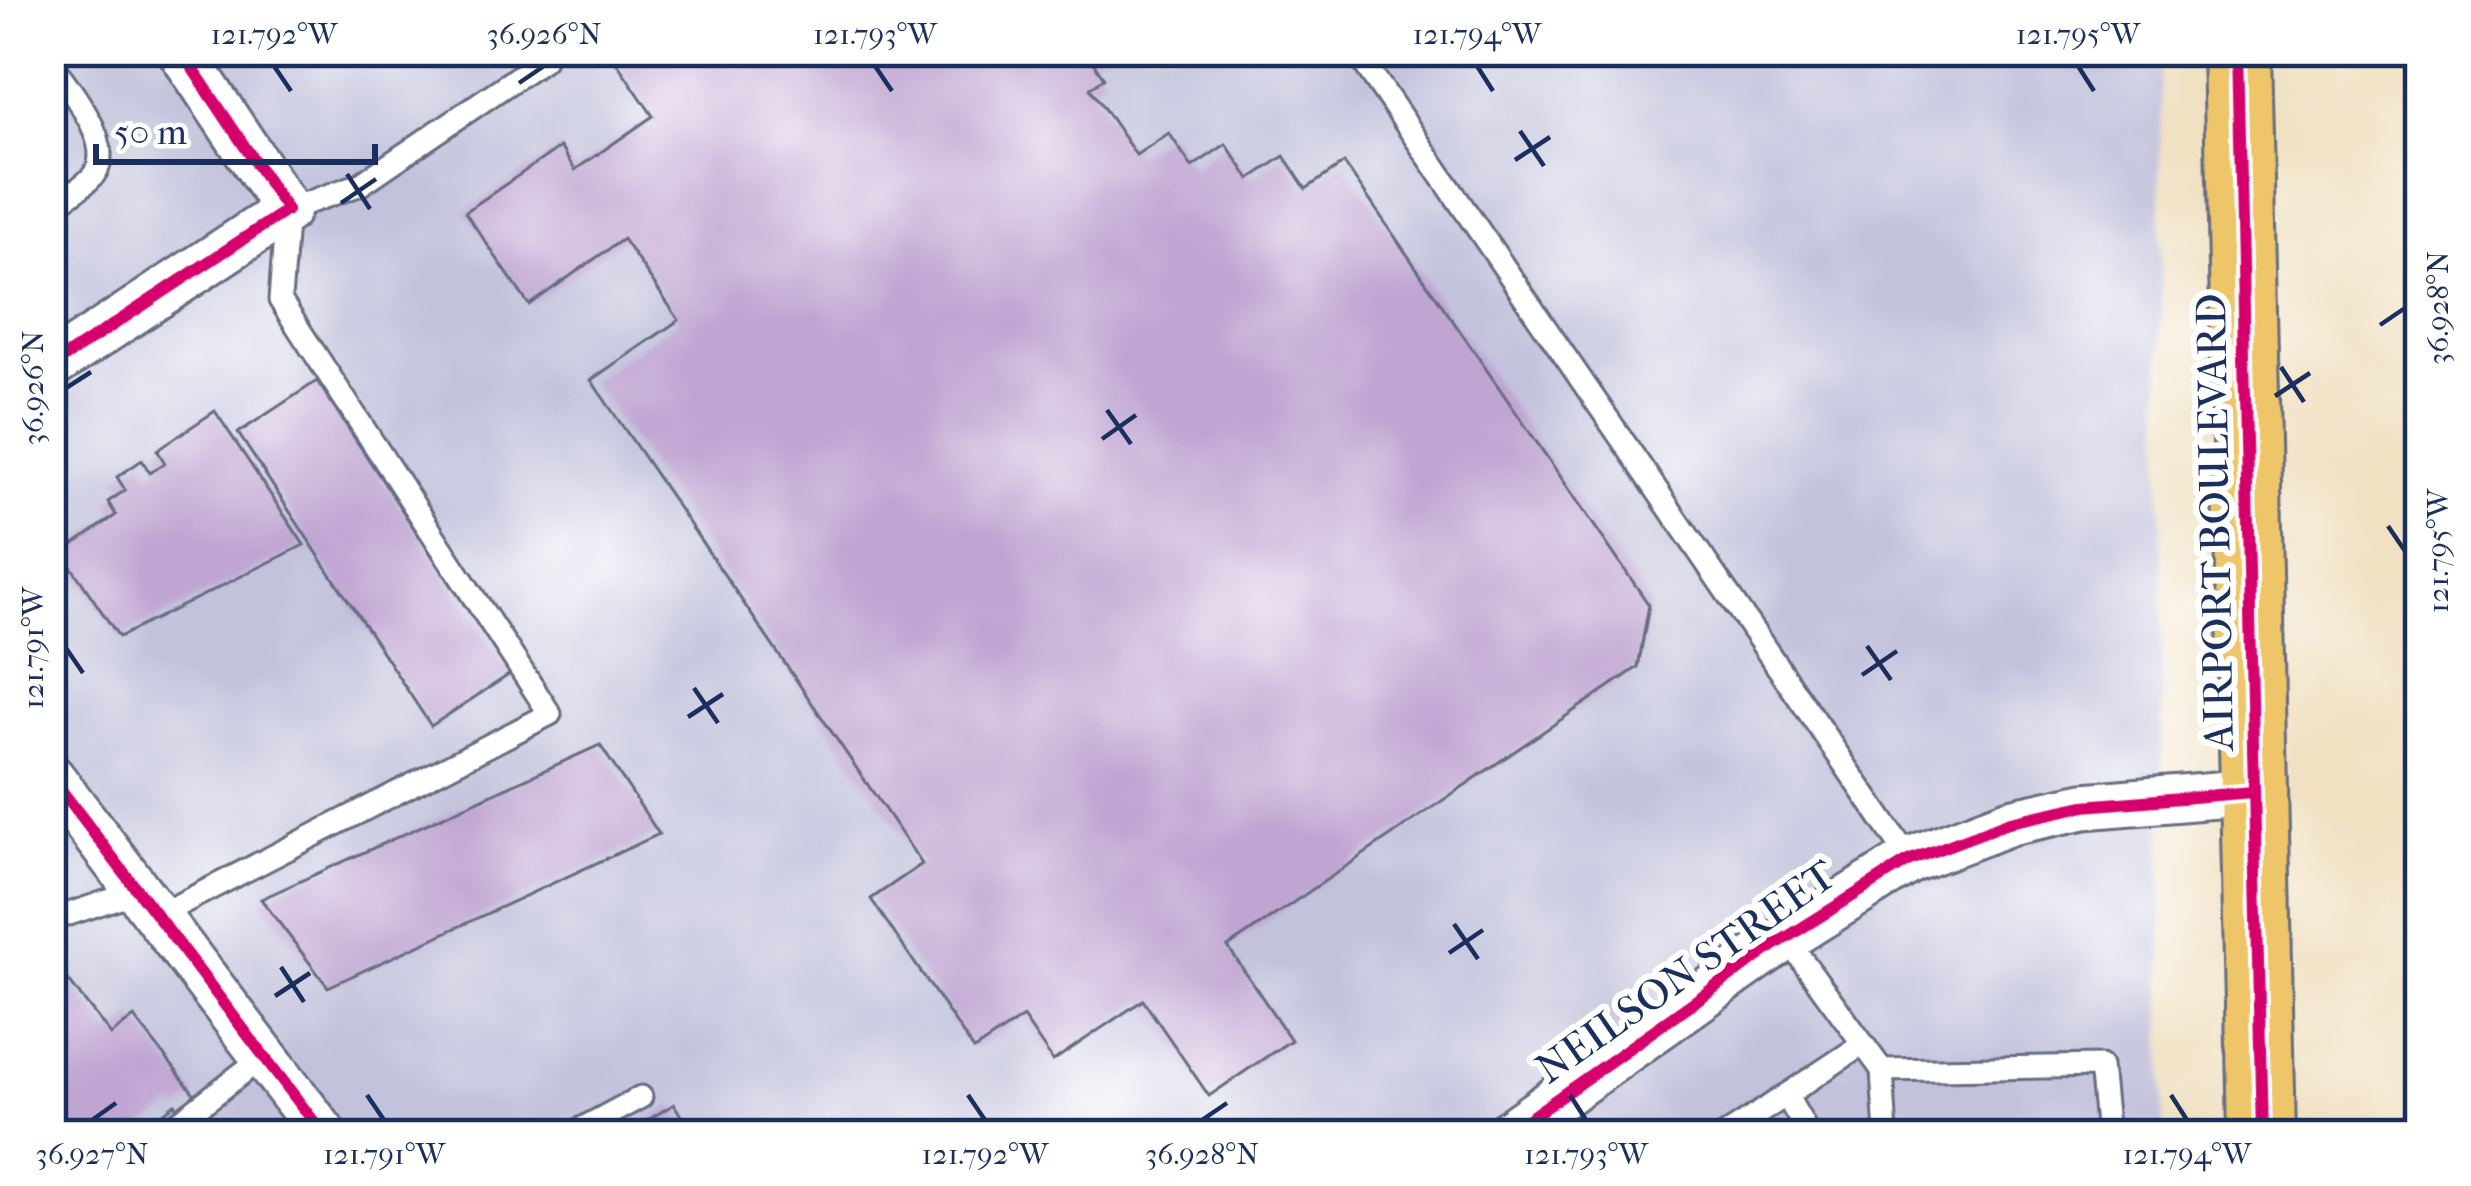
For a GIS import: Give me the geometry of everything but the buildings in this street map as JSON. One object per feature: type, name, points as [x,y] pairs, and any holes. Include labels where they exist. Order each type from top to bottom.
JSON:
[{"type":"main road","name":"AIRPORT BOULEVARD","points":[[2237,51],[2262,1135]]},
{"type":"street","points":[[51,366],[286,210],[181,51]]},
{"type":"street","points":[[51,777],[264,1056],[314,1131]]},
{"type":"street","name":"NEILSON STREET","points":[[1506,1135],[1786,938],[1910,860],[2010,823],[2084,806],[2253,792]]},
{"type":"lane","points":[[51,920],[148,903],[550,714],[280,300],[286,210],[361,184],[544,58],[539,51]]},
{"type":"lane","points":[[1356,51],[1910,860]]},
{"type":"lane","points":[[51,62],[101,140],[94,177],[51,207]]},
{"type":"lane","points":[[1786,938],[1882,1070],[1886,1135]]},
{"type":"lane","points":[[1726,1135],[1863,1044]]},
{"type":"lane","points":[[162,1135],[264,1056]]},
{"type":"lane","points":[[1882,1070],[2100,1066],[2107,1135]]},
{"type":"lane","points":[[1786,1095],[1809,1135]]},
{"type":"lane","points":[[570,1135],[641,1097]]},
{"type":"shaded area","points":[[51,51],[2160,51],[2163,1135],[51,1135]]},
{"type":"cycle path","points":[[51,366],[287,210],[181,51]]},
{"type":"cycle path","points":[[2237,51],[2262,1135]]},
{"type":"cycle path","points":[[51,777],[324,1135]]},
{"type":"cycle path","points":[[1506,1135],[1773,946],[1910,860],[2010,822],[2084,806],[2253,792]]}]
